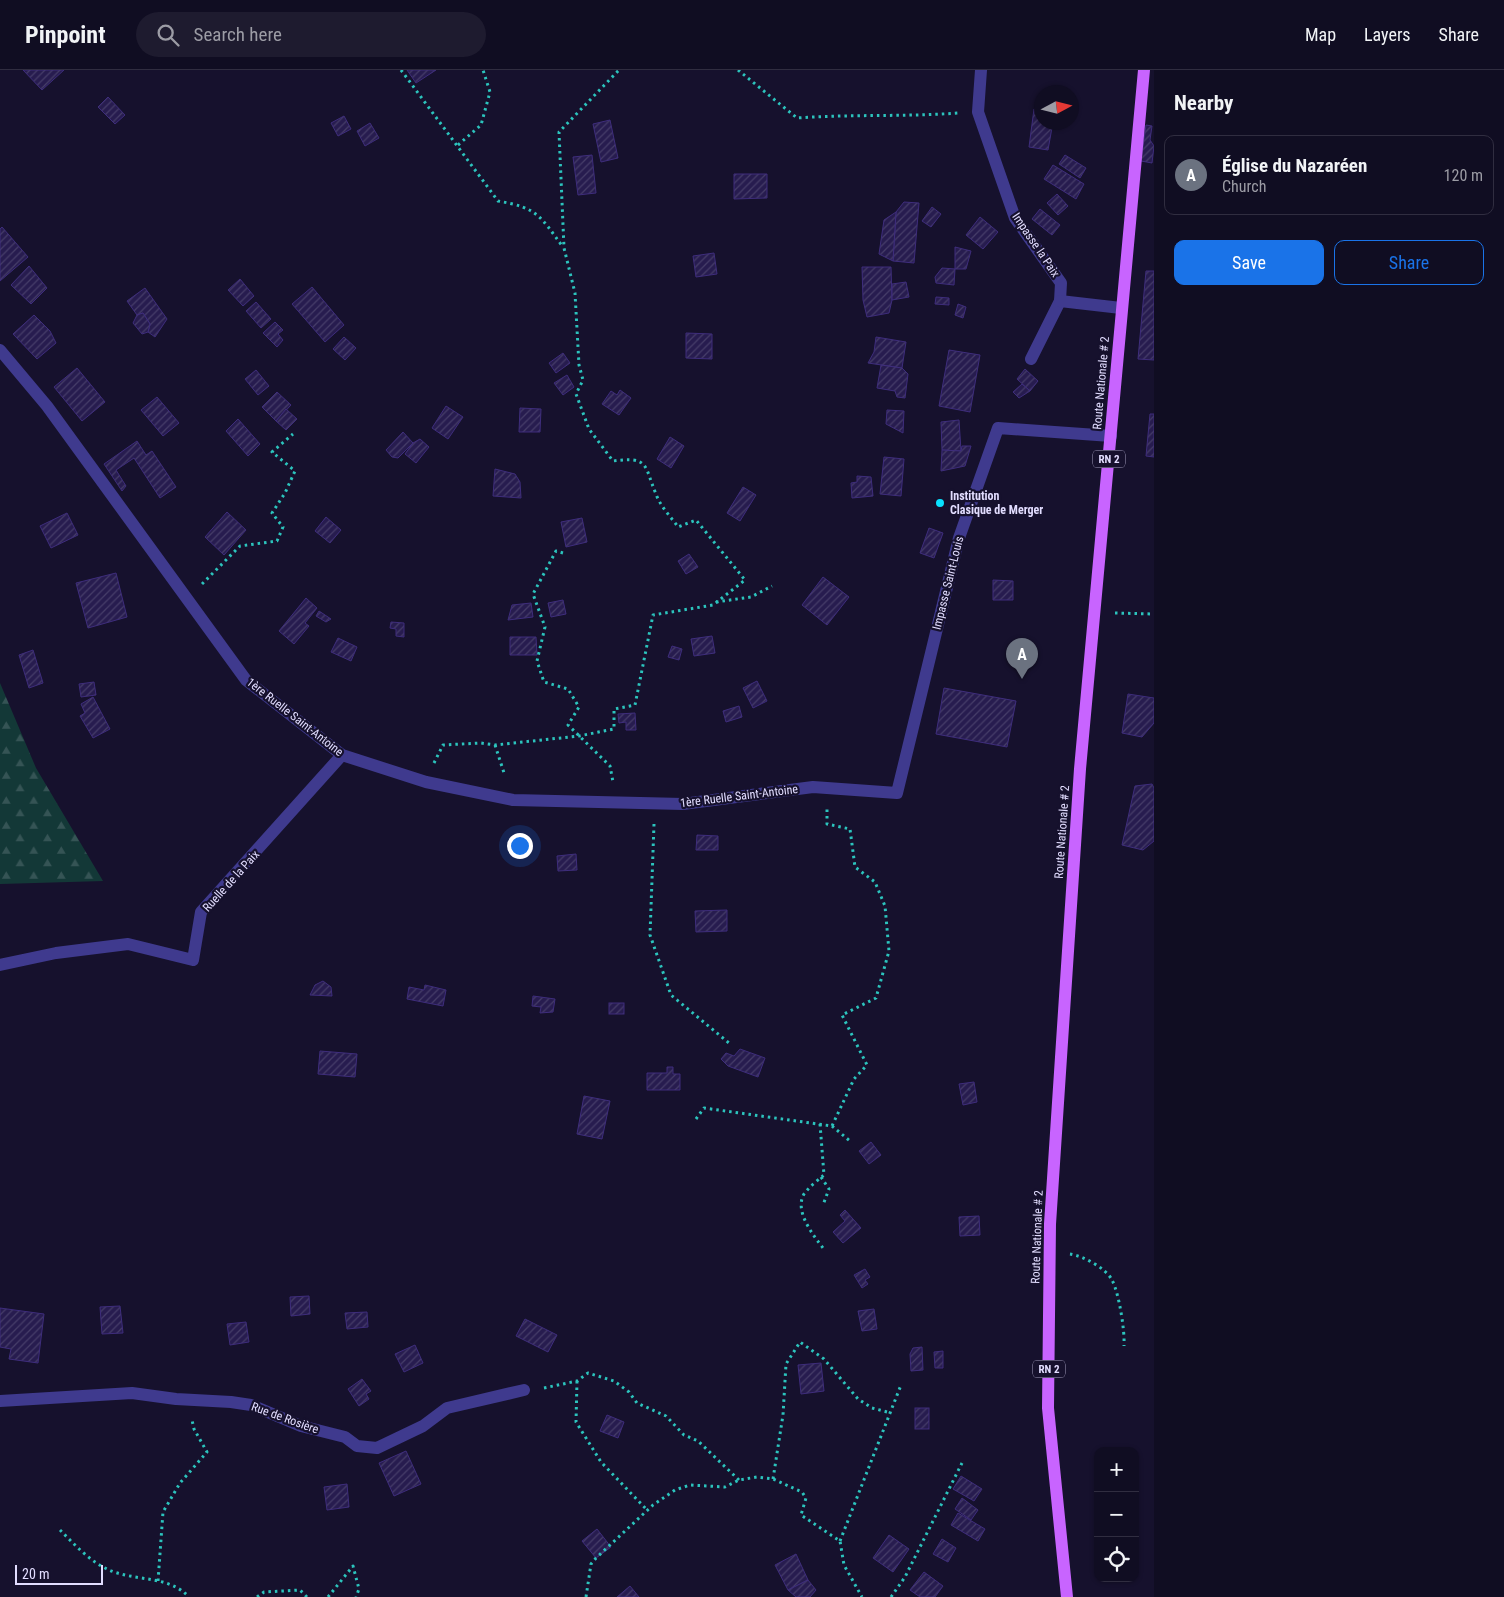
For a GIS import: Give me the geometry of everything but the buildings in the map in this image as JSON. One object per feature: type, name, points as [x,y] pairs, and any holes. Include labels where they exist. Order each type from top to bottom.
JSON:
[{"type":"main road","name":"Route Nationale # 2","points":[[1067,1597],[1048,1408],[1050,1249],[1080,769],[1144,70]]},
{"type":"street","name":"Impasse la Paix","points":[[981,70],[978,112],[1015,218],[1061,283],[1060,301]]},
{"type":"street","points":[[1031,359],[1060,301],[1121,308]]},
{"type":"street","name":"1ère Ruelle Saint-Antoine","points":[[0,350],[47,406],[246,680],[342,756],[426,782],[513,800],[684,804],[813,787],[897,793]]},
{"type":"street","name":"Impasse Saint-Louis","points":[[897,793],[959,538],[998,428],[1111,436]]},
{"type":"street","name":"Ruelle de la Paix","points":[[0,965],[56,953],[128,944],[193,960],[202,912],[342,756]]},
{"type":"street","name":"Rue de Rosière","points":[[0,1401],[132,1392],[187,1400],[231,1402],[251,1405],[301,1426],[345,1437],[356,1446],[377,1448],[423,1426],[447,1408],[524,1390]]},
{"type":"path","points":[[400,70],[458,145],[498,201],[523,205],[542,218],[564,248]]},
{"type":"path","points":[[458,145],[481,125],[490,92],[483,70]]},
{"type":"path","points":[[426,782],[443,745],[481,743],[495,746],[579,736],[614,729],[614,708],[635,705],[653,615],[713,605],[746,580],[696,520],[678,527],[656,495],[649,470],[640,462],[630,459],[613,461],[589,430],[576,394],[583,380],[579,365],[575,294],[564,248],[559,132],[619,70]]},
{"type":"path","points":[[738,70],[797,118],[851,114],[906,117],[978,112]]},
{"type":"path","points":[[187,599],[240,546],[276,541],[283,526],[272,513],[285,493],[295,471],[272,452],[293,434]]},
{"type":"path","points":[[563,553],[556,551],[533,594],[545,627],[537,660],[544,682],[568,689],[579,707],[568,725],[610,766],[617,802]]},
{"type":"path","points":[[716,602],[751,597],[772,586]]},
{"type":"path","points":[[1094,613],[1154,614]]},
{"type":"path","points":[[495,746],[513,800]]},
{"type":"path","points":[[826,788],[827,824],[850,829],[855,867],[875,882],[885,906],[889,951],[876,998],[842,1015],[867,1066],[854,1079],[832,1126]]},
{"type":"path","points":[[655,803],[650,935],[672,995],[729,1042]]},
{"type":"path","points":[[696,1119],[704,1108],[820,1124],[832,1126],[850,1142]]},
{"type":"path","points":[[820,1124],[824,1175],[804,1195],[801,1209],[811,1232],[823,1248]]},
{"type":"path","points":[[821,1177],[829,1189],[823,1205]]},
{"type":"path","points":[[1050,1249],[1085,1257],[1112,1280],[1125,1331],[1124,1346]]},
{"type":"path","points":[[773,1479],[783,1415],[786,1364],[800,1342],[824,1359],[858,1399],[872,1408],[891,1414]]},
{"type":"path","points":[[524,1390],[561,1386],[577,1381],[588,1373],[614,1381],[629,1392],[637,1403],[666,1416],[684,1435],[698,1441],[739,1480]]},
{"type":"path","points":[[577,1381],[576,1422],[601,1462],[648,1511]]},
{"type":"path","points":[[862,1597],[844,1565],[840,1541],[901,1385]]},
{"type":"path","points":[[158,1580],[163,1512],[180,1483],[208,1452],[194,1429],[187,1400]]},
{"type":"path","points":[[892,1597],[905,1577],[962,1463]]},
{"type":"path","points":[[586,1597],[592,1564],[648,1511],[675,1490],[690,1485],[724,1487],[739,1480],[757,1477],[773,1479],[802,1492],[806,1498],[801,1515],[840,1541]]},
{"type":"path","points":[[60,1530],[85,1556],[115,1572],[158,1580],[177,1586],[189,1597]]},
{"type":"path","points":[[328,1597],[353,1566],[359,1589],[356,1597]]},
{"type":"path","points":[[257,1597],[264,1592],[300,1590],[307,1597]]},
{"type":"green space","points":[[0,683],[36,768],[103,881],[0,884]]},
{"type":"place","name":"Institution Clasique de Merger","points":[[940,503]]},
{"type":"place","name":"Église du Nazaréen","points":[[1022,679]]}]
